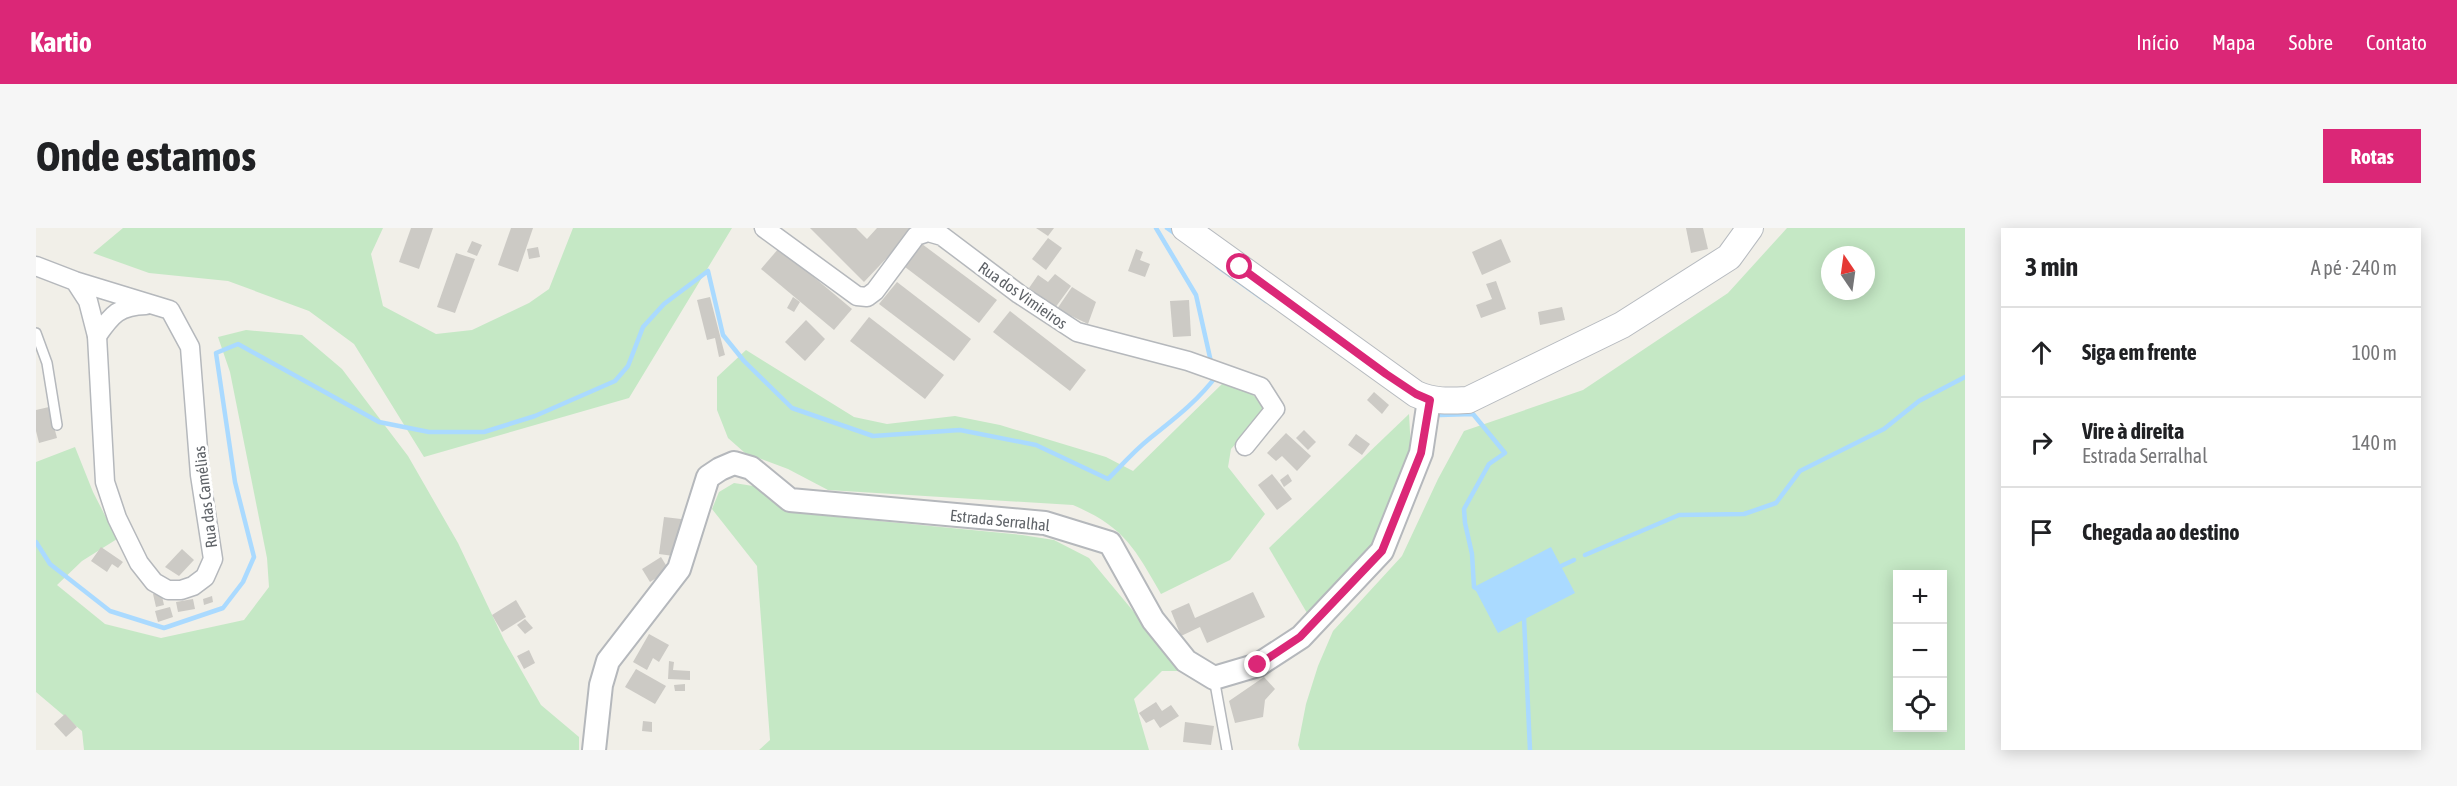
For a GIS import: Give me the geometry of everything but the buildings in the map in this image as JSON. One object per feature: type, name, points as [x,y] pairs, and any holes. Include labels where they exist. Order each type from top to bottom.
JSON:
[{"type":"main road","points":[[1185,228],[1429,405],[1468,400],[1622,326],[1729,257],[1750,228]]},
{"type":"street","name":"Rua dos Vimieiros","points":[[764,228],[857,297],[867,297],[875,291],[916,236],[928,232],[942,236],[1019,294],[1077,332],[1188,361],[1261,387],[1275,409],[1245,446]]},
{"type":"street","name":"Rua das Camélias","points":[[36,266],[147,305],[170,310],[190,347],[200,475],[213,559],[205,577],[193,586],[181,590],[168,590],[154,582],[139,563],[117,518],[105,482],[97,336],[88,301],[75,281]]},
{"type":"street","points":[[97,336],[117,312],[127,306],[147,305]]},
{"type":"street","points":[[1214,678],[1258,665],[1300,637],[1382,551],[1421,453],[1429,405]]},
{"type":"street","name":"Estrada Serralhal","points":[[594,750],[601,685],[608,661],[679,569],[708,477],[734,464],[751,468],[790,500],[1045,523],[1110,543],[1152,620],[1186,661],[1214,678]]},
{"type":"lane","points":[[36,333],[47,363],[57,425]]},
{"type":"lane","points":[[1214,678],[1227,750]]},
{"type":"green space","points":[[123,228],[383,228],[371,254],[383,306],[436,334],[472,330],[529,303],[549,289],[573,228],[732,228],[629,398],[424,457],[354,344],[309,311],[228,281],[149,273],[93,253]]},
{"type":"green space","points":[[1787,228],[1965,228],[1965,750],[1300,750],[1298,745],[1306,704],[1318,666],[1333,631],[1402,556],[1438,479],[1464,431],[1583,390],[1728,293]]},
{"type":"green space","points":[[246,330],[302,335],[342,369],[408,456],[458,543],[504,640],[541,705],[579,737],[579,750],[84,750],[82,731],[36,692],[36,462],[75,447],[93,492],[117,539],[82,561],[57,585],[105,624],[161,638],[244,620],[269,587],[267,558],[230,372],[218,337]]},
{"type":"green space","points":[[746,350],[854,417],[887,424],[955,416],[1000,425],[1106,457],[1133,471],[1222,384],[1250,393],[1262,402],[1264,412],[1231,449],[1228,467],[1265,514],[1230,560],[1161,594],[1126,540],[1104,522],[1073,505],[828,490],[788,469],[745,453],[728,438],[717,410],[717,377]]},
{"type":"green space","points":[[1409,414],[1411,450],[1375,546],[1307,613],[1269,548]]},
{"type":"green space","points":[[734,483],[753,486],[797,513],[1022,535],[1054,540],[1089,558],[1183,671],[1162,671],[1134,699],[1149,750],[759,750],[770,740],[757,566],[712,509],[719,492]]},
{"type":"water","points":[[1551,547],[1575,593],[1498,633],[1474,587]]},
{"type":"waterway","points":[[1156,228],[1196,295],[1211,362]]},
{"type":"waterway","points":[[1167,228],[1177,235]]},
{"type":"waterway","points":[[1217,266],[1266,301]]},
{"type":"waterway","points":[[36,542],[50,564],[110,611],[164,628],[223,608],[243,582],[254,557],[235,482],[216,353],[238,344],[379,422],[429,432],[484,432],[535,416],[615,381],[628,366],[643,327],[664,304],[708,271],[723,335],[744,361],[792,408],[873,436],[960,430],[1036,445],[1108,479],[1138,448],[1194,401],[1217,375]]},
{"type":"waterway","points":[[1585,555],[1679,515],[1744,514],[1776,503],[1800,471],[1884,429],[1919,401],[1965,377]]},
{"type":"waterway","points":[[1433,411],[1440,415],[1473,414],[1505,453],[1489,464],[1464,509],[1472,554],[1474,587],[1479,590]]},
{"type":"waterway","points":[[1558,569],[1574,560]]},
{"type":"waterway","points":[[1524,618],[1530,750]]},
{"type":"route","points":[[1240,267],[1386,374],[1416,394],[1430,400],[1421,453],[1382,551],[1300,637],[1258,665]]}]
